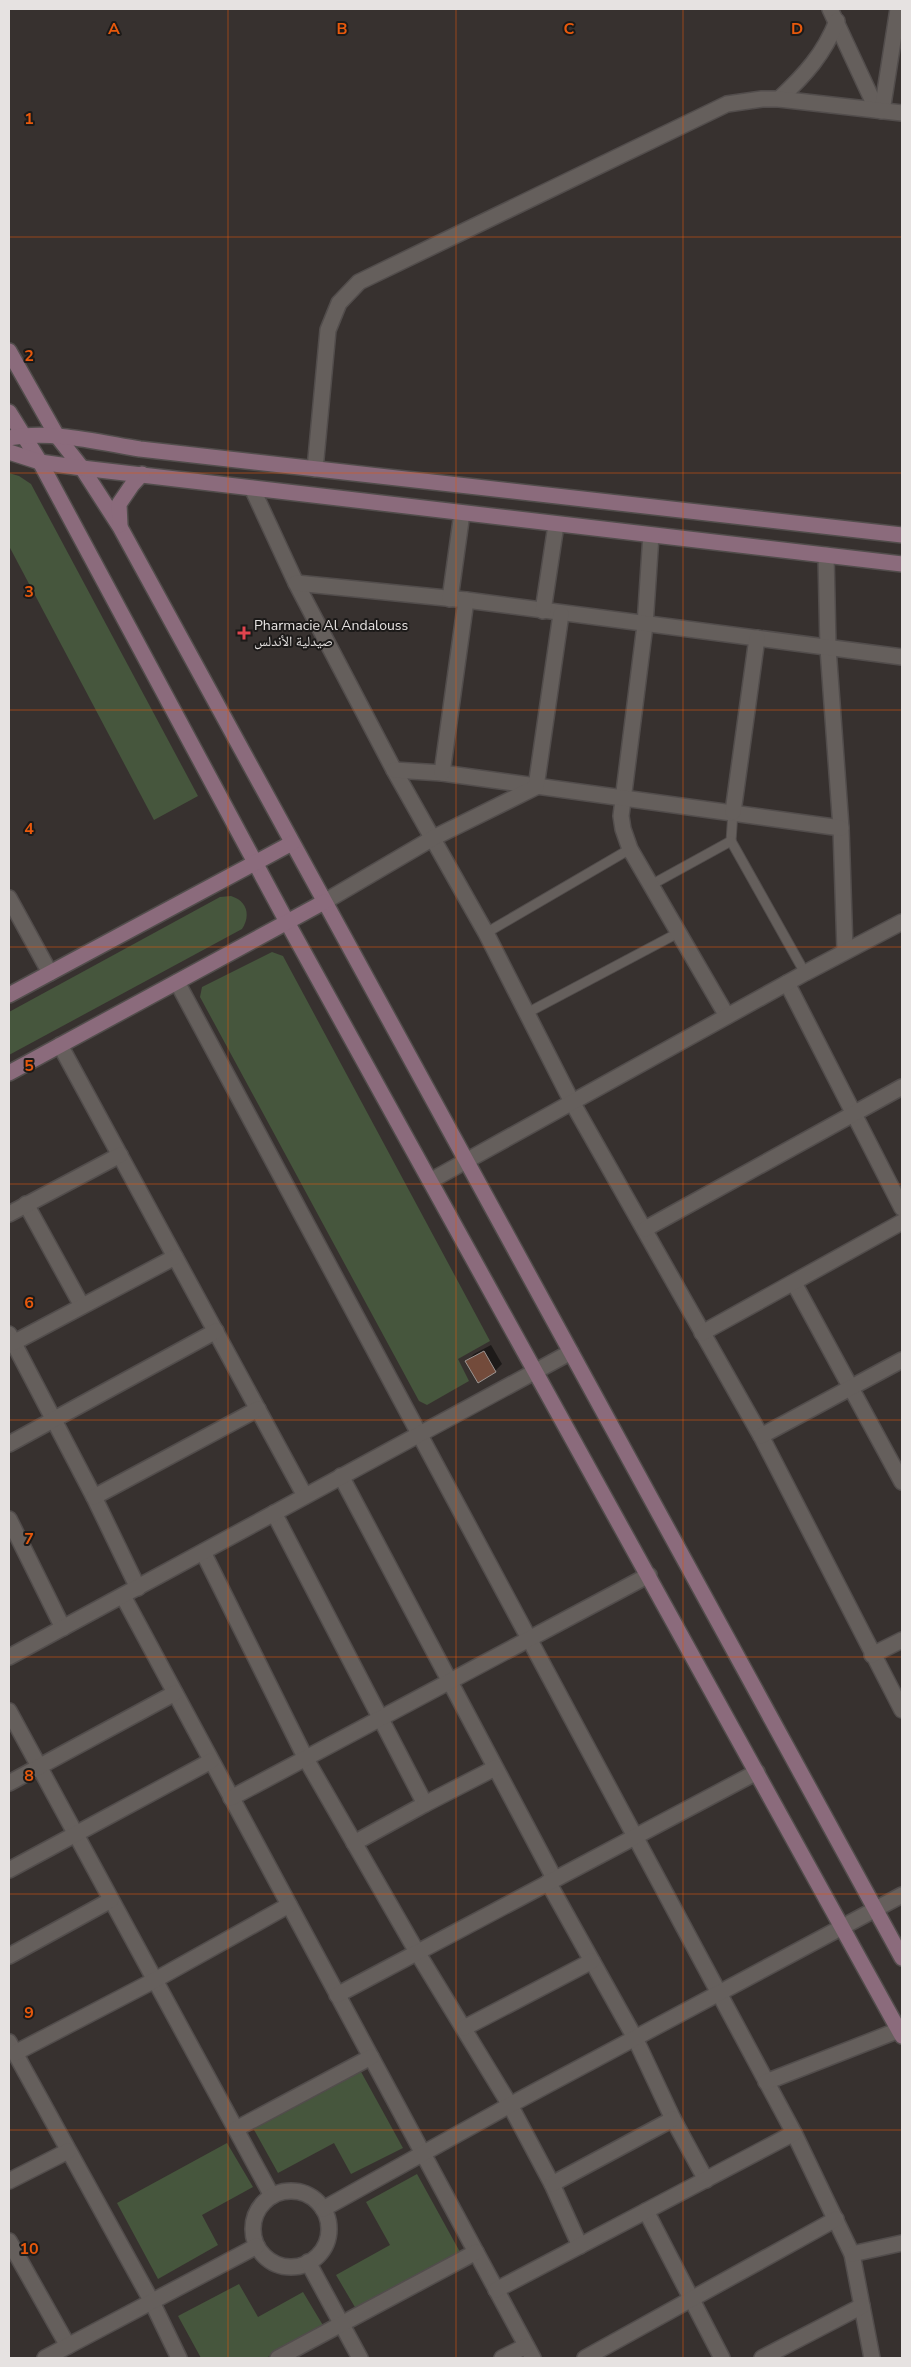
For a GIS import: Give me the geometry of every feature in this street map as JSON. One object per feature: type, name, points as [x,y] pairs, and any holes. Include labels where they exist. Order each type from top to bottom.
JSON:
[{"type":"main road","points":[[9,350],[58,436],[82,468],[120,527],[465,1162],[902,1958]]},
{"type":"main road","points":[[9,412],[15,436],[40,462],[287,922],[901,2033]]},
{"type":"main road","points":[[15,436],[58,436],[140,449],[902,535]]},
{"type":"main road","points":[[9,452],[40,462],[82,468],[902,564]]},
{"type":"main road","points":[[120,527],[119,504],[132,484],[142,474]]},
{"type":"main road","points":[[9,995],[292,843]]},
{"type":"main road","points":[[9,1072],[324,902]]},
{"type":"street","points":[[879,110],[898,9]]},
{"type":"street","points":[[834,15],[855,66],[879,110]]},
{"type":"street","points":[[779,99],[814,63],[828,43],[834,15]]},
{"type":"street","points":[[315,469],[328,330],[339,302],[359,282],[711,110],[744,100],[779,99],[902,113]]},
{"type":"street","points":[[252,488],[296,583],[394,770],[486,933],[572,1102],[761,1436],[872,1655],[902,1710]]},
{"type":"street","points":[[450,599],[462,513]]},
{"type":"street","points":[[543,611],[556,525]]},
{"type":"street","points":[[651,535],[645,625],[621,816],[623,829],[630,848],[727,1016]]},
{"type":"street","points":[[826,555],[828,648],[841,828],[844,951]]},
{"type":"street","points":[[296,583],[466,600],[645,625],[902,657]]},
{"type":"street","points":[[442,774],[466,600]]},
{"type":"street","points":[[536,787],[561,614]]},
{"type":"street","points":[[733,812],[757,638]]},
{"type":"street","points":[[394,770],[442,774],[841,828]]},
{"type":"street","points":[[324,902],[433,838],[536,787]]},
{"type":"street","points":[[9,898],[50,973]]},
{"type":"street","points":[[430,1181],[844,951],[902,922]]},
{"type":"street","points":[[177,982],[531,1639],[718,1994],[794,2133],[852,2254],[872,2358]]},
{"type":"street","points":[[787,983],[902,1208]]},
{"type":"street","points":[[60,1045],[305,1496]]},
{"type":"street","points":[[645,1229],[902,1087]]},
{"type":"street","points":[[9,1214],[120,1155]]},
{"type":"street","points":[[26,1204],[82,1306]]},
{"type":"street","points":[[702,1333],[902,1222]]},
{"type":"street","points":[[138,1588],[94,1497],[11,1339],[82,1306],[176,1257]]},
{"type":"street","points":[[794,1282],[902,1482]]},
{"type":"street","points":[[9,1444],[216,1330]]},
{"type":"street","points":[[9,1657],[571,1352]]},
{"type":"street","points":[[761,1436],[902,1360]]},
{"type":"street","points":[[94,1497],[258,1409]]},
{"type":"street","points":[[341,1476],[451,1682],[592,1961],[635,2038],[673,2120],[706,2180]]},
{"type":"street","points":[[274,1513],[425,1804]]},
{"type":"street","points":[[9,1519],[63,1628]]},
{"type":"street","points":[[203,1552],[306,1759],[417,1952],[510,2105],[552,2184],[580,2246]]},
{"type":"street","points":[[232,1798],[649,1575]]},
{"type":"street","points":[[123,1596],[530,2352],[502,2358]]},
{"type":"street","points":[[872,1655],[902,1640]]},
{"type":"street","points":[[9,1783],[175,1693]]},
{"type":"street","points":[[9,1711],[272,2196]]},
{"type":"street","points":[[9,1870],[211,1761]]},
{"type":"street","points":[[354,1843],[495,1768]]},
{"type":"street","points":[[337,1995],[757,1772]]},
{"type":"street","points":[[323,2209],[510,2105],[902,1895]]},
{"type":"street","points":[[9,1956],[111,1900]]},
{"type":"street","points":[[179,2358],[152,2302],[12,2047],[155,1980],[289,1905]]},
{"type":"street","points":[[464,2028],[592,1961]]},
{"type":"street","points":[[766,2082],[901,2033]]},
{"type":"street","points":[[236,2129],[371,2057]]},
{"type":"street","points":[[552,2184],[673,2120]]},
{"type":"street","points":[[496,2290],[794,2133]]},
{"type":"street","points":[[9,2181],[68,2151]]},
{"type":"street","points":[[283,2191],[306,2194],[323,2209],[328,2220],[325,2244],[318,2255],[308,2262],[297,2266],[285,2266],[264,2256],[257,2246],[253,2235],[253,2224],[263,2203],[272,2196],[283,2191]]},
{"type":"street","points":[[646,2211],[722,2358]]},
{"type":"street","points":[[585,2358],[836,2219]]},
{"type":"street","points":[[9,2241],[15,2270],[68,2346]]},
{"type":"street","points":[[852,2254],[902,2243]]},
{"type":"street","points":[[45,2358],[257,2246]]},
{"type":"street","points":[[278,2358],[476,2252]]},
{"type":"street","points":[[308,2262],[360,2358]]},
{"type":"street","points":[[762,2358],[862,2306]]},
{"type":"lane","points":[[733,812],[731,841],[804,973]]},
{"type":"lane","points":[[651,885],[731,841]]},
{"type":"lane","points":[[486,933],[630,848]]},
{"type":"lane","points":[[527,1013],[678,933]]},
{"type":"green space","points":[[9,473],[19,476],[31,484],[198,796],[154,820],[9,546]]},
{"type":"green space","points":[[231,896],[241,901],[246,909],[245,924],[242,929],[9,1055],[9,1012],[220,897]]},
{"type":"green space","points":[[272,952],[283,956],[490,1341],[458,1359],[469,1381],[427,1405],[419,1401],[200,997],[202,987]]},
{"type":"green space","points":[[360,2070],[403,2148],[351,2174],[334,2143],[278,2173],[253,2128]]},
{"type":"green space","points":[[227,2143],[253,2187],[202,2215],[218,2245],[158,2279],[117,2203]]},
{"type":"green space","points":[[417,2174],[460,2252],[356,2309],[336,2275],[390,2245],[366,2202]]},
{"type":"green space","points":[[239,2284],[258,2317],[303,2292],[324,2327],[266,2358],[201,2358],[178,2316]]},
{"type":"building","points":[[484,1351],[496,1372],[478,1383],[465,1361]]},
{"type":"place","name":"Pharmacie Al Andalouss صيدلية الأندلس","points":[[244,633]]}]
